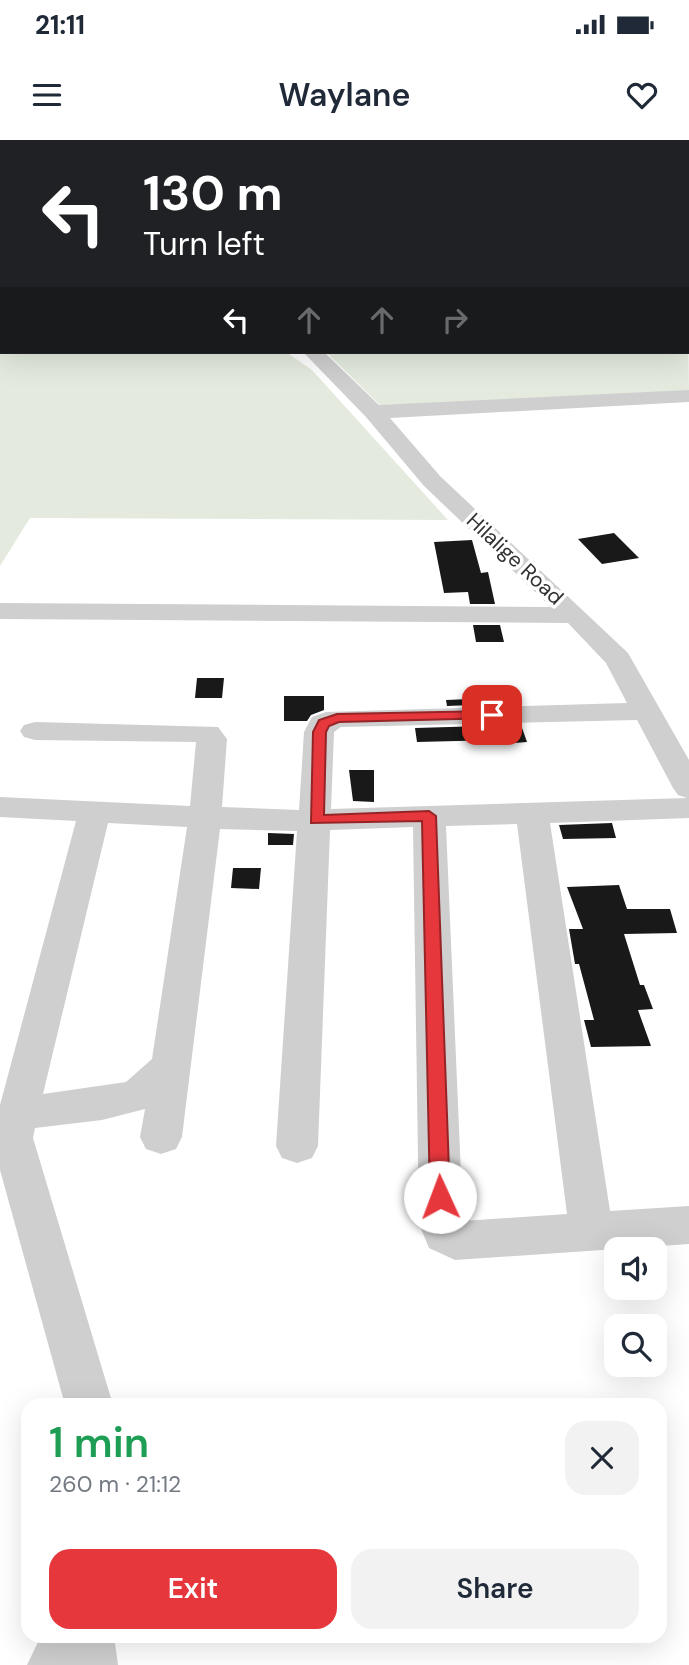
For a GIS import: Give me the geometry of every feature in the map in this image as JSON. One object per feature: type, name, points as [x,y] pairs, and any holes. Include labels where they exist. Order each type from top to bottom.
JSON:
[{"type":"street","name":"Hilalige Road","points":[[315,354],[374,412],[432,481],[618,659],[689,788]]},
{"type":"street","points":[[374,412],[689,396]]},
{"type":"street","points":[[0,611],[223,615],[575,615]]},
{"type":"street","points":[[297,1146],[320,732],[323,723],[337,718],[647,711]]},
{"type":"street","points":[[35,731],[207,733],[212,739],[205,817],[161,1138]]},
{"type":"street","points":[[0,807],[316,820],[689,808]]},
{"type":"street","points":[[87,1398],[12,1138],[95,810]]},
{"type":"street","points":[[532,812],[591,1232]]},
{"type":"street","points":[[429,816],[440,1211],[445,1234],[455,1241],[689,1225]]},
{"type":"street","points":[[18,1113],[102,1104],[138,1095],[171,1066]]},
{"type":"street","points":[[55,1665],[69,1643]]},
{"type":"street","points":[[87,1643],[90,1665]]},
{"type":"shaded area","points":[[0,354],[289,354],[312,370],[448,520],[30,518],[0,566]]},
{"type":"shaded area","points":[[328,354],[688,354],[689,391],[382,407]]},
{"type":"building","points":[[614,533],[639,558],[602,564],[578,539]]},
{"type":"building","points":[[472,540],[481,573],[488,572],[495,604],[470,604],[468,592],[444,593],[434,542]]},
{"type":"building","points":[[473,625],[500,625],[504,642],[476,642]]},
{"type":"building","points":[[197,678],[224,678],[222,698],[195,698]]},
{"type":"building","points":[[284,696],[324,696],[324,710],[311,715],[307,721],[284,721]]},
{"type":"building","points":[[494,698],[496,704],[447,706],[446,700]]},
{"type":"building","points":[[521,725],[527,742],[500,744],[498,740],[417,742],[415,728]]},
{"type":"building","points":[[349,770],[374,770],[374,802],[353,801]]},
{"type":"building","points":[[612,823],[616,838],[563,839],[559,825]]},
{"type":"building","points":[[268,833],[294,834],[293,845],[268,845]]},
{"type":"building","points":[[233,868],[261,868],[259,889],[231,888]]},
{"type":"building","points":[[619,885],[627,909],[670,909],[677,933],[624,934],[640,985],[644,985],[653,1009],[638,1010],[651,1046],[591,1047],[584,1020],[594,1020],[579,964],[575,964],[569,929],[583,929],[567,887]]},
{"type":"route","points":[[440,1197],[429,816],[316,820],[320,732],[323,723],[337,718],[492,715]]}]
